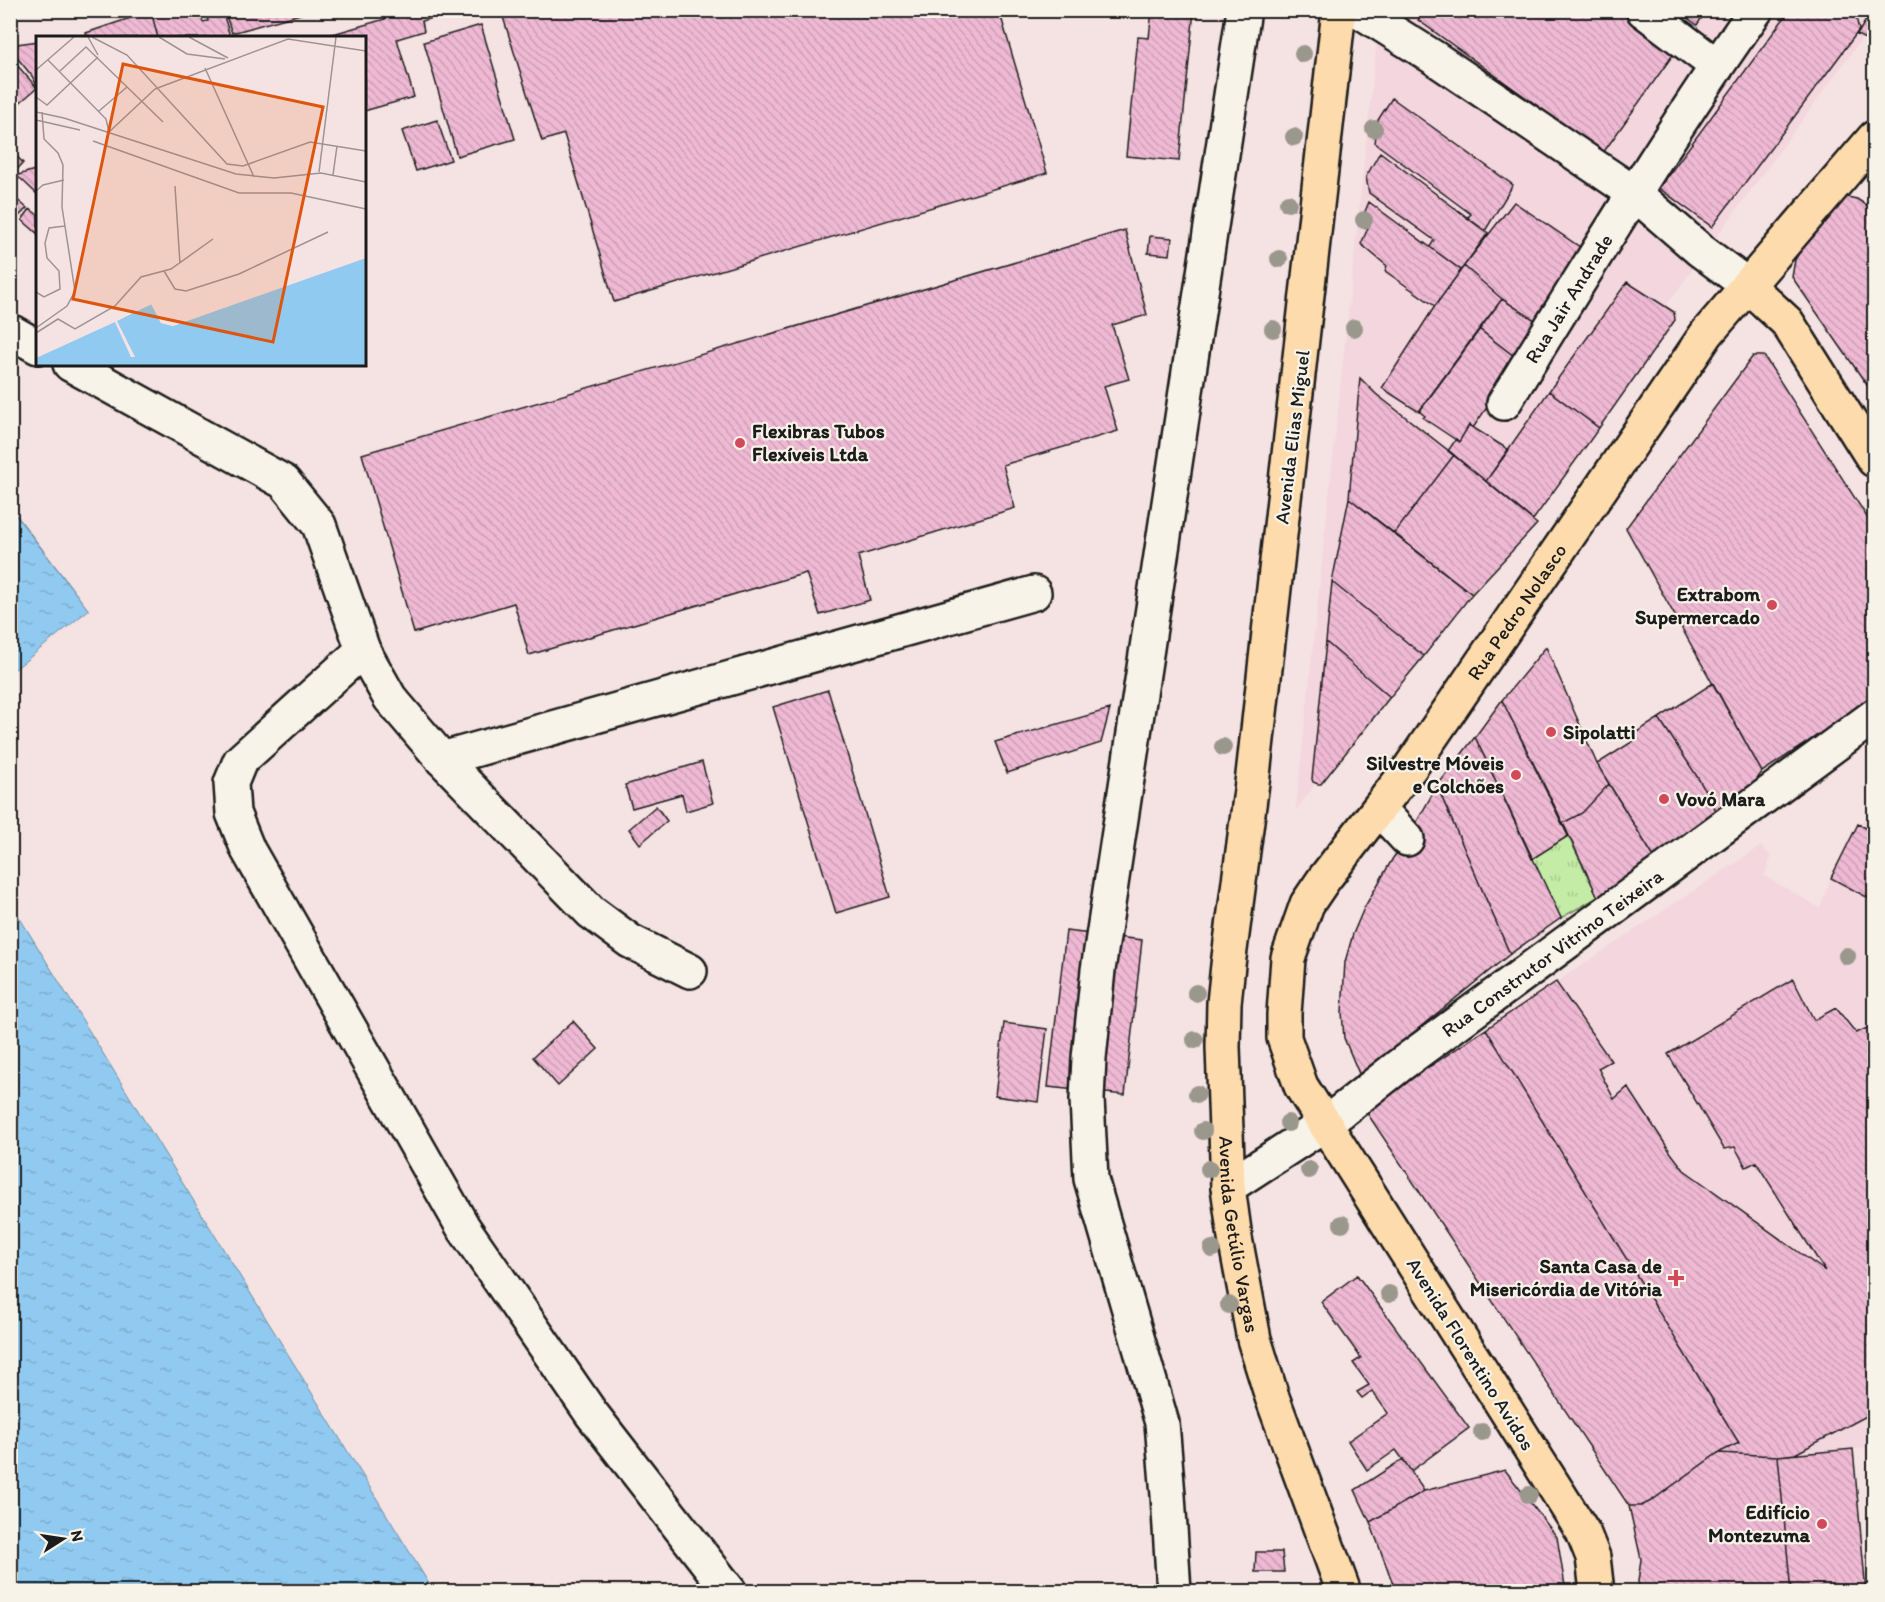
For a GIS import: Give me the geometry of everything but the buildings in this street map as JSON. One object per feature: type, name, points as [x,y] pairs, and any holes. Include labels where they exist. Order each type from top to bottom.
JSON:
[{"type":"main road","name":"Avenida Elias Miguel","points":[[1242,862],[1340,10]]},
{"type":"main road","name":"Rua Pedro Nolasco","points":[[1325,1124],[1301,1086],[1284,1038],[1288,957],[1307,904],[1410,768],[1707,333],[1875,138]]},
{"type":"main road","points":[[1748,285],[1787,322],[1875,460]]},
{"type":"main road","name":"Avenida Getúlio Vargas","points":[[1242,862],[1224,1003],[1222,1047],[1228,1187],[1235,1238],[1254,1339],[1272,1397],[1344,1592]]},
{"type":"main road","name":"Avenida Florentino Avidos","points":[[1325,1124],[1583,1532],[1593,1557],[1597,1592]]},
{"type":"street","points":[[1174,1592],[1162,1424],[1091,1179],[1087,1099],[1098,970],[1244,10]]},
{"type":"street","points":[[1359,10],[1634,193],[1700,250],[1748,285]]},
{"type":"street","points":[[1411,10],[1410,21],[1432,57]]},
{"type":"street","points":[[1643,10],[1717,66]]},
{"type":"street","name":"Rua Jair Andrade","points":[[1504,403],[1634,193],[1756,10]]},
{"type":"street","points":[[10,331],[36,346]]},
{"type":"street","points":[[74,366],[284,482],[319,525],[363,650],[390,698],[442,759],[591,912],[630,941],[690,971]]},
{"type":"street","points":[[442,759],[1034,593]]},
{"type":"street","points":[[363,650],[240,761],[231,783],[233,813],[248,850],[463,1227],[591,1413],[730,1592]]},
{"type":"street","name":"Rua Construtor Vitrino Teixeira","points":[[1228,1187],[1325,1124],[1397,1057],[1875,716]]},
{"type":"street","points":[[1379,809],[1407,839]]},
{"type":"shaded area","points":[[1380,11],[1874,11],[1874,22],[1296,810]]},
{"type":"shaded area","name":"Santa Casa de Misericórdia de Vitória","points":[[1874,813],[1874,1447],[1778,1456],[1641,1506],[1629,1506],[1365,1110],[1761,846],[1771,857],[1764,876],[1820,908],[1831,878],[1858,824]]},
{"type":"green space","points":[[1568,836],[1598,897],[1561,918],[1532,859]]},
{"type":"water","points":[[10,507],[89,610],[11,673],[10,673]]},
{"type":"water","points":[[11,903],[434,1591],[11,1591]]},
{"type":"pier","points":[[10,504],[92,610],[10,676],[89,610]]},
{"type":"pier","points":[[10,900],[13,901],[437,1592],[434,1591]]},
{"type":"place","name":"Flexibras Tubos Flexíveis Ltda","points":[[740,443]]},
{"type":"place","name":"Extrabom Supermercado","points":[[1772,605]]},
{"type":"place","name":"Sipolatti","points":[[1551,732]]},
{"type":"place","name":"Silvestre Móveis e Colchões","points":[[1516,775]]},
{"type":"place","name":"Vovó Mara","points":[[1664,799]]},
{"type":"place","name":"Santa Casa de Misericórdia de Vitória","points":[[1676,1278]]},
{"type":"place","name":"Edifício Montezuma","points":[[1822,1524]]}]
